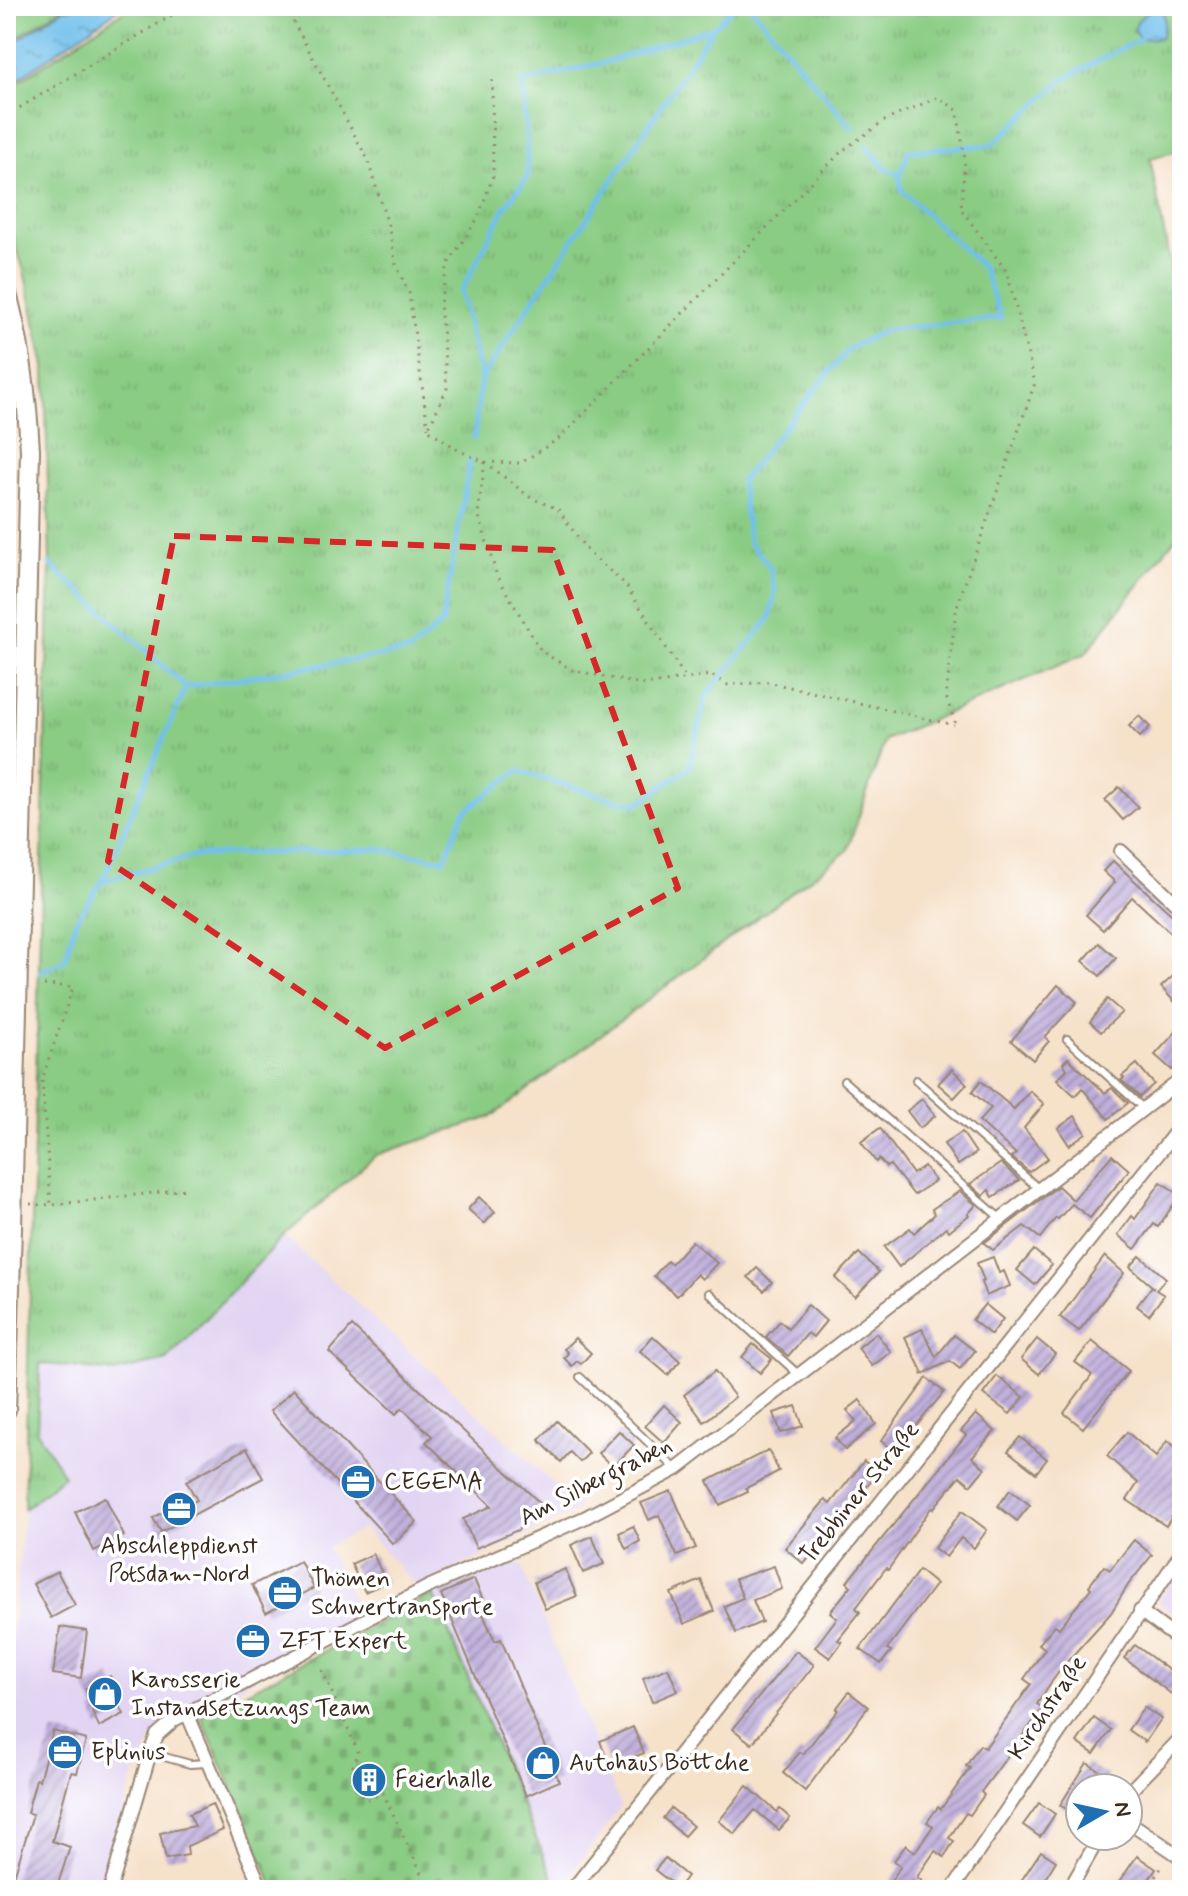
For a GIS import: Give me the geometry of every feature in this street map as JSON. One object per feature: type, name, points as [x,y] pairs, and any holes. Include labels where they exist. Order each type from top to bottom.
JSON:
[{"type":"main road","points":[[6,290],[20,344],[30,450],[6,1410]]},
{"type":"street","points":[[1121,851],[1182,909]]},
{"type":"street","name":"Am Silbergraben","points":[[110,1890],[150,1753],[157,1735],[174,1720],[428,1587],[584,1518],[677,1469],[1182,1079]]},
{"type":"street","name":"Trebbiner Straße","points":[[572,1890],[1182,1124]]},
{"type":"street","name":"Kirchstraße","points":[[952,1890],[1182,1552]]},
{"type":"street","points":[[1140,1611],[1182,1642]]},
{"type":"street","points":[[187,1713],[262,1890]]},
{"type":"street","points":[[1144,1776],[1182,1737]]},
{"type":"street","points":[[1144,1832],[1177,1855]]},
{"type":"street","points":[[1069,1890],[1091,1852]]},
{"type":"lane","points":[[1067,1039],[1143,1108]]},
{"type":"lane","points":[[916,1080],[1040,1190]]},
{"type":"lane","points":[[844,1081],[1001,1220]]},
{"type":"lane","points":[[709,1293],[798,1375]]},
{"type":"lane","points":[[580,1377],[677,1469]]},
{"type":"lane","points":[[150,1753],[190,1764],[207,1763]]},
{"type":"path","points":[[6,17],[29,6]]},
{"type":"path","points":[[6,116],[187,6]]},
{"type":"path","points":[[277,6],[287,10],[367,158],[388,225],[396,264],[409,293],[428,429],[458,450],[485,462],[531,498],[558,509],[588,552],[625,584],[686,679]]},
{"type":"path","points":[[428,429],[447,388],[440,303],[448,264],[478,218],[493,176],[492,80]]},
{"type":"path","points":[[938,97],[957,110],[965,160],[961,209],[1007,272],[1035,383],[956,609],[946,697],[956,725],[768,682],[728,685],[711,675],[644,685],[572,670],[541,651],[497,576],[478,513],[485,462],[521,463],[561,437],[842,151],[884,121],[938,97]]},
{"type":"path","points":[[44,985],[73,987],[42,1080],[51,1205]]},
{"type":"path","points":[[21,1204],[51,1205],[187,1189]]},
{"type":"path","points":[[322,1670],[359,1754],[354,1759],[351,1776],[357,1792],[368,1799],[383,1793],[429,1890]]},
{"type":"path","points":[[1146,1890],[1177,1855]]},
{"type":"highlighted area","points":[[174,536],[553,550],[678,888],[385,1048],[108,861]]},
{"type":"shaded area","points":[[284,1236],[580,1508],[417,1588],[364,1528],[327,1547],[363,1617],[154,1737],[132,1779],[103,1890],[6,1890],[6,1699],[24,1509],[64,1476],[37,1431],[40,1362],[113,1372],[167,1360]]},
{"type":"shaded area","points":[[518,1558],[621,1806],[570,1876],[554,1881],[433,1594]]},
{"type":"shaded area","points":[[1182,1568],[1182,1620],[1158,1602]]},
{"type":"green space","points":[[6,6],[65,6],[6,45]]},
{"type":"green space","points":[[131,6],[1182,6],[1182,150],[1150,158],[1174,286],[1182,298],[1182,529],[1085,654],[885,740],[847,851],[491,1117],[376,1155],[284,1236],[167,1360],[113,1372],[40,1363],[37,1431],[64,1476],[24,1509],[50,564],[45,366],[24,271],[6,214],[6,90]]},
{"type":"green space","points":[[6,387],[11,410],[6,619]]},
{"type":"green space","points":[[433,1594],[554,1881],[460,1890],[275,1890],[201,1716]]},
{"type":"water","points":[[68,6],[123,6],[6,87],[6,48]]},
{"type":"water","points":[[1153,6],[1159,6],[1164,14],[1161,38],[1140,39],[1134,30],[1138,20]]},
{"type":"building","points":[[1139,716],[1150,727],[1140,737],[1129,726]]},
{"type":"building","points":[[1119,787],[1138,807],[1123,820],[1105,800]]},
{"type":"building","points":[[1113,861],[1182,924],[1182,943],[1132,897],[1103,930],[1086,915],[1115,882],[1103,871]]},
{"type":"building","points":[[1099,943],[1116,958],[1100,976],[1083,961]]},
{"type":"building","points":[[1182,968],[1182,1010],[1161,987]]},
{"type":"building","points":[[1058,985],[1077,1002],[1045,1037],[1049,1041],[1033,1060],[1011,1041]]},
{"type":"building","points":[[1107,999],[1122,1012],[1101,1032],[1090,1022]]},
{"type":"building","points":[[1182,1025],[1182,1059],[1172,1070],[1155,1055]]},
{"type":"building","points":[[1068,1058],[1105,1093],[1112,1088],[1128,1103],[1108,1119],[1082,1088],[1075,1096],[1057,1079],[1067,1069],[1063,1063]]},
{"type":"building","points":[[1137,1064],[1154,1084],[1140,1097],[1121,1080]]},
{"type":"building","points":[[952,1069],[967,1084],[954,1098],[938,1084]]},
{"type":"building","points":[[981,1081],[1014,1109],[1030,1091],[1044,1104],[1024,1128],[1048,1158],[1029,1172],[1011,1157],[1016,1154],[979,1121],[991,1108],[972,1092]]},
{"type":"building","points":[[922,1099],[935,1116],[920,1128],[907,1111]]},
{"type":"building","points":[[1075,1116],[1086,1133],[1069,1145],[1058,1128]]},
{"type":"building","points":[[880,1128],[913,1174],[924,1166],[935,1181],[914,1195],[890,1165],[886,1167],[879,1159],[876,1162],[861,1142]]},
{"type":"building","points":[[962,1132],[976,1153],[958,1165],[944,1144]]},
{"type":"building","points":[[1112,1155],[1129,1170],[1090,1218],[1072,1204],[1040,1238],[1024,1226],[993,1250],[984,1243],[1058,1186],[1073,1200]]},
{"type":"building","points":[[1001,1163],[1019,1180],[993,1197],[989,1190],[983,1196],[970,1184]]},
{"type":"building","points":[[1161,1182],[1180,1195],[1158,1227],[1154,1224],[1135,1249],[1118,1235],[1132,1216],[1135,1219]]},
{"type":"building","points":[[960,1191],[976,1205],[969,1215],[949,1231],[946,1227],[899,1267],[884,1247],[910,1228],[914,1233],[935,1214],[932,1209]]},
{"type":"building","points":[[479,1197],[495,1212],[484,1224],[468,1209]]},
{"type":"building","points":[[692,1241],[717,1263],[702,1279],[697,1274],[677,1296],[654,1276],[667,1261],[671,1264]]},
{"type":"building","points":[[1034,1250],[1052,1265],[1035,1285],[1017,1270]]},
{"type":"building","points":[[859,1253],[879,1272],[855,1297],[835,1278]]},
{"type":"building","points":[[1105,1256],[1124,1273],[1079,1331],[1060,1317]]},
{"type":"building","points":[[1140,1256],[1166,1278],[1156,1290],[1164,1295],[1149,1315],[1137,1306],[1152,1286],[1130,1267]]},
{"type":"building","points":[[993,1257],[999,1273],[1004,1271],[1010,1286],[986,1296],[977,1263]]},
{"type":"building","points":[[757,1268],[772,1282],[764,1291],[748,1277]]},
{"type":"building","points":[[985,1304],[1003,1319],[991,1335],[972,1320]]},
{"type":"building","points":[[808,1305],[826,1321],[813,1337],[808,1333],[788,1356],[766,1337],[780,1321],[788,1328]]},
{"type":"building","points":[[352,1326],[541,1504],[518,1530],[476,1548],[463,1519],[492,1506],[426,1442],[432,1436],[402,1408],[396,1414],[329,1352]]},
{"type":"building","points":[[922,1329],[936,1357],[954,1335],[975,1351],[960,1369],[950,1361],[921,1375],[923,1373],[905,1337]]},
{"type":"building","points":[[876,1333],[891,1352],[872,1366],[858,1348]]},
{"type":"building","points":[[653,1336],[680,1361],[668,1375],[640,1351]]},
{"type":"building","points":[[575,1338],[591,1353],[581,1364],[577,1361],[572,1366],[564,1358],[568,1353],[564,1349]]},
{"type":"building","points":[[1037,1339],[1055,1354],[1039,1374],[1021,1359]]},
{"type":"building","points":[[1092,1341],[1129,1371],[1083,1428],[1064,1413],[1092,1375],[1075,1362]]},
{"type":"building","points":[[753,1344],[772,1359],[760,1373],[742,1357]]},
{"type":"building","points":[[715,1371],[735,1397],[704,1422],[684,1395]]},
{"type":"building","points":[[997,1376],[1024,1397],[1010,1414],[983,1394]]},
{"type":"building","points":[[927,1378],[944,1392],[895,1452],[881,1441]]},
{"type":"building","name":"CEGEMA","points":[[294,1389],[417,1522],[393,1544],[270,1411]]},
{"type":"building","points":[[860,1400],[876,1424],[845,1450],[835,1438],[856,1421],[847,1410]]},
{"type":"building","points":[[664,1405],[682,1422],[664,1443],[645,1426]]},
{"type":"building","points":[[796,1406],[803,1426],[781,1433],[774,1413]]},
{"type":"building","points":[[976,1414],[995,1431],[972,1457],[985,1468],[971,1485],[960,1476],[931,1508],[888,1570],[886,1568],[856,1608],[860,1612],[838,1640],[842,1642],[830,1658],[815,1647],[837,1618],[830,1612],[851,1586],[847,1582],[966,1435],[961,1431]]},
{"type":"building","points":[[557,1421],[589,1453],[580,1462],[570,1452],[561,1462],[539,1440]]},
{"type":"building","points":[[619,1431],[634,1445],[613,1467],[598,1453]]},
{"type":"building","points":[[1127,1432],[1156,1457],[1167,1441],[1182,1451],[1182,1501],[1166,1526],[1127,1500],[1138,1483],[1107,1456]]},
{"type":"building","points":[[1020,1437],[1047,1459],[1036,1473],[1008,1451]]},
{"type":"building","points":[[247,1448],[263,1478],[161,1532],[153,1518],[165,1511],[167,1516],[197,1500],[186,1481]]},
{"type":"building","points":[[768,1450],[779,1471],[746,1488],[748,1492],[720,1505],[708,1481]]},
{"type":"building","points":[[864,1461],[878,1473],[804,1564],[785,1548],[825,1500],[830,1504]]},
{"type":"building","points":[[1010,1490],[1030,1505],[1017,1521],[998,1506]]},
{"type":"building","points":[[671,1491],[696,1548],[677,1556],[659,1515],[649,1520],[641,1503]]},
{"type":"building","points":[[105,1497],[124,1536],[94,1551],[75,1512]]},
{"type":"building","points":[[962,1511],[987,1530],[974,1548],[961,1538],[946,1557],[934,1548]]},
{"type":"building","points":[[633,1526],[640,1541],[626,1549],[619,1533]]},
{"type":"building","points":[[592,1536],[604,1564],[583,1573],[571,1545]]},
{"type":"building","points":[[1134,1540],[1152,1555],[1111,1613],[1050,1684],[1037,1704],[1043,1708],[981,1792],[984,1795],[970,1815],[966,1813],[949,1838],[954,1841],[944,1857],[935,1851],[917,1877],[922,1881],[916,1890],[885,1890],[901,1866],[894,1861],[906,1845],[915,1852],[933,1826],[927,1822],[938,1807],[941,1809],[970,1768],[966,1766],[980,1745],[985,1748],[1031,1684],[1024,1679],[1045,1649],[1039,1644],[1055,1625],[1059,1628],[1091,1588],[1089,1586],[1104,1566],[1110,1570]]},
{"type":"building","points":[[373,1554],[386,1582],[365,1592],[351,1564]]},
{"type":"building","points":[[300,1561],[314,1588],[266,1613],[252,1585]]},
{"type":"building","points":[[774,1566],[782,1589],[753,1600],[762,1622],[736,1633],[724,1606],[743,1598],[735,1579]]},
{"type":"building","points":[[565,1569],[577,1596],[545,1609],[534,1582]]},
{"type":"building","points":[[919,1570],[936,1584],[887,1649],[891,1651],[881,1664],[860,1649]]},
{"type":"building","points":[[57,1571],[75,1605],[51,1618],[33,1584]]},
{"type":"building","points":[[474,1579],[486,1607],[481,1610],[495,1641],[501,1639],[559,1781],[526,1796],[441,1594]]},
{"type":"building","points":[[701,1580],[714,1611],[684,1624],[671,1593]]},
{"type":"building","points":[[60,1627],[87,1631],[81,1678],[53,1674]]},
{"type":"building","points":[[1135,1645],[1182,1680],[1182,1702],[1124,1658]]},
{"type":"building","points":[[796,1651],[814,1665],[752,1744],[733,1729]]},
{"type":"building","points":[[668,1668],[678,1691],[652,1702],[643,1678]]},
{"type":"building","points":[[110,1676],[120,1696],[116,1699],[124,1714],[99,1727],[92,1711],[95,1709],[85,1689]]},
{"type":"building","points":[[849,1692],[868,1707],[805,1791],[783,1773],[800,1752],[803,1754]]},
{"type":"building","points":[[1144,1707],[1161,1719],[1145,1742],[1128,1730]]},
{"type":"building","points":[[1094,1718],[1111,1730],[1094,1754],[1077,1742]]},
{"type":"building","points":[[633,1727],[644,1753],[610,1767],[600,1741]]},
{"type":"building","points":[[53,1731],[86,1740],[77,1773],[71,1772],[52,1841],[70,1847],[56,1890],[10,1890],[33,1814],[27,1813],[36,1779],[39,1780]]},
{"type":"building","points":[[1087,1763],[1102,1772],[1081,1772]]},
{"type":"building","name":"Feierhalle","points":[[374,1766],[383,1787],[364,1795],[356,1774]]},
{"type":"building","points":[[747,1786],[777,1812],[780,1809],[790,1818],[779,1830],[755,1810],[735,1834],[719,1821]]},
{"type":"building","points":[[1039,1803],[1055,1814],[1040,1837],[1023,1825]]},
{"type":"building","points":[[212,1804],[223,1830],[187,1846],[188,1855],[166,1859],[160,1833],[195,1826],[189,1814]]},
{"type":"building","points":[[671,1808],[693,1826],[684,1836],[663,1818]]},
{"type":"building","points":[[1041,1851],[1056,1861],[1038,1890],[1015,1890]]},
{"type":"building","points":[[1137,1856],[1156,1869],[1142,1890],[1114,1890]]},
{"type":"building","points":[[665,1858],[687,1876],[678,1888],[655,1870]]},
{"type":"waterway","points":[[474,438],[481,379],[713,28],[735,6]]},
{"type":"waterway","points":[[750,6],[852,128]]},
{"type":"waterway","points":[[481,379],[461,292],[504,209],[528,176],[523,82],[606,62],[713,28]]},
{"type":"waterway","points":[[40,972],[65,960],[75,922],[102,881],[199,855],[378,849],[444,860],[464,812],[518,771],[619,801],[639,803],[689,768],[706,696],[770,618],[775,591],[770,567],[749,542],[741,481],[848,349],[885,330],[1001,318],[983,268],[901,190],[900,174],[908,151],[992,145],[1065,78],[1140,39]]},
{"type":"waterway","points":[[866,146],[886,169],[900,174]]},
{"type":"waterway","points":[[102,881],[186,687],[410,651],[442,623],[470,461]]},
{"type":"waterway","points":[[50,564],[186,687]]},
{"type":"place","name":"CEGEMA","points":[[358,1482]]},
{"type":"place","name":"Abschleppdienst Potsdam-Nord","points":[[179,1509]]},
{"type":"place","name":"Thömen Schwertransporte","points":[[285,1593]]},
{"type":"place","name":"ZFT Expert","points":[[253,1641]]},
{"type":"place","name":"Karosserie Instandsetzungs Team","points":[[105,1694]]},
{"type":"place","name":"Eplinius","points":[[65,1752]]},
{"type":"place","name":"Autohaus Böttche","points":[[543,1763]]},
{"type":"place","name":"Feierhalle","points":[[369,1780]]}]
